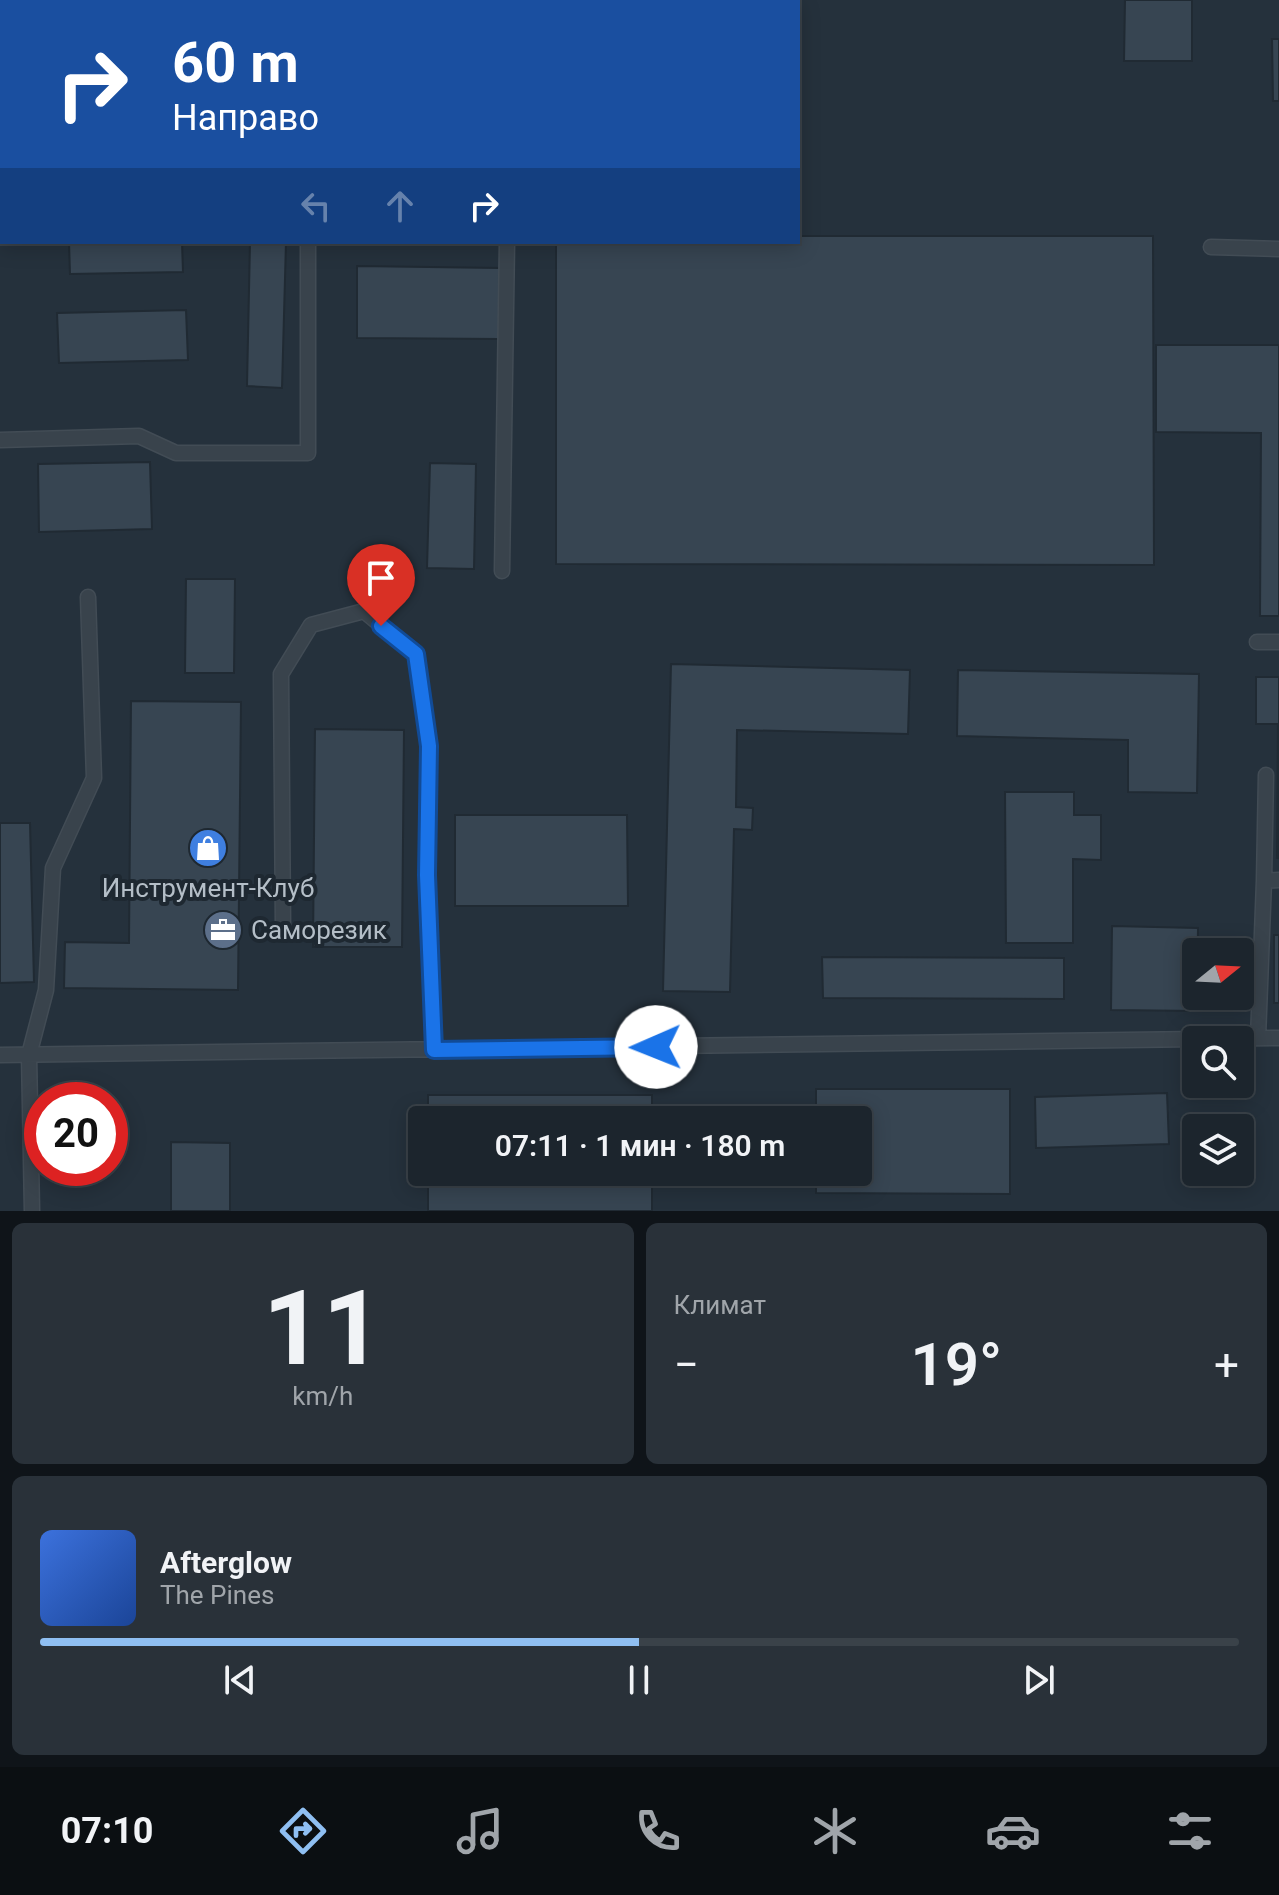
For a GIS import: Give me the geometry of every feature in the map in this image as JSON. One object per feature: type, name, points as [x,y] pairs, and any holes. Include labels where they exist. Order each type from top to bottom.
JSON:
[{"type":"lane","points":[[0,440],[139,436],[176,453],[308,453],[308,244]]},
{"type":"lane","points":[[502,571],[507,244]]},
{"type":"lane","points":[[1211,247],[1279,249]]},
{"type":"lane","points":[[32,1211],[29,1055],[46,990],[53,868],[94,778],[88,597]]},
{"type":"lane","points":[[283,927],[281,674],[311,625],[364,611],[416,654],[429,746],[427,875],[434,1050]]},
{"type":"lane","points":[[1257,642],[1279,642]]},
{"type":"lane","points":[[1258,1038],[1272,880],[1266,775]]},
{"type":"lane","points":[[0,1055],[1279,1038]]},
{"type":"building","points":[[1125,0],[1192,0],[1192,61],[1124,61]]},
{"type":"building","points":[[1272,39],[1279,39],[1279,101],[1273,101]]},
{"type":"building","points":[[800,236],[1153,236],[1154,565],[556,564],[556,244],[800,244]]},
{"type":"building","points":[[69,244],[182,244],[183,272],[70,274]]},
{"type":"building","points":[[250,244],[286,244],[282,388],[247,386]]},
{"type":"building","points":[[357,266],[500,268],[499,339],[357,338]]},
{"type":"building","points":[[186,310],[188,360],[59,363],[57,313]]},
{"type":"building","points":[[1156,345],[1279,345],[1279,616],[1260,616],[1261,433],[1156,432]]},
{"type":"building","points":[[150,462],[152,529],[39,532],[38,464]]},
{"type":"building","points":[[430,463],[476,464],[474,569],[427,568]]},
{"type":"building","points":[[186,579],[235,579],[234,673],[185,673]]},
{"type":"building","points":[[671,664],[910,670],[908,734],[737,730],[736,807],[753,808],[752,830],[734,829],[730,992],[663,991]]},
{"type":"building","points":[[958,670],[1199,674],[1197,793],[1128,792],[1128,740],[957,736]]},
{"type":"building","points":[[1256,677],[1279,677],[1279,858],[1278,724],[1256,724]]},
{"type":"building","points":[[131,701],[241,702],[238,990],[64,988],[65,942],[129,943]]},
{"type":"building","points":[[315,729],[404,730],[402,947],[313,947]]},
{"type":"building","points":[[1005,792],[1074,792],[1074,815],[1101,815],[1101,860],[1073,859],[1073,943],[1006,943]]},
{"type":"building","points":[[455,815],[627,815],[628,906],[455,906]]},
{"type":"building","points":[[0,823],[30,823],[34,982],[0,983]]},
{"type":"building","points":[[1112,926],[1198,928],[1198,938],[1182,938],[1182,1010],[1197,1011],[1111,1010]]},
{"type":"building","points":[[1274,935],[1279,935],[1279,1003],[1274,1003]]},
{"type":"building","points":[[822,957],[1064,958],[1064,999],[823,998]]},
{"type":"building","points":[[816,1089],[1010,1089],[1010,1194],[816,1193],[816,1186],[872,1186],[872,1106],[816,1106]]},
{"type":"building","points":[[1167,1093],[1169,1144],[1036,1148],[1035,1097]]},
{"type":"building","points":[[428,1095],[652,1095],[652,1106],[428,1106]]},
{"type":"building","points":[[171,1142],[230,1143],[230,1211],[171,1211]]},
{"type":"building","points":[[428,1186],[652,1186],[652,1211],[428,1211]]},
{"type":"place","name":"Инструмент-Клуб","points":[[208,848]]},
{"type":"place","name":"Саморезик","points":[[223,930]]},
{"type":"route","points":[[381,626],[416,654],[429,746],[427,875],[434,1050],[656,1047]]}]
